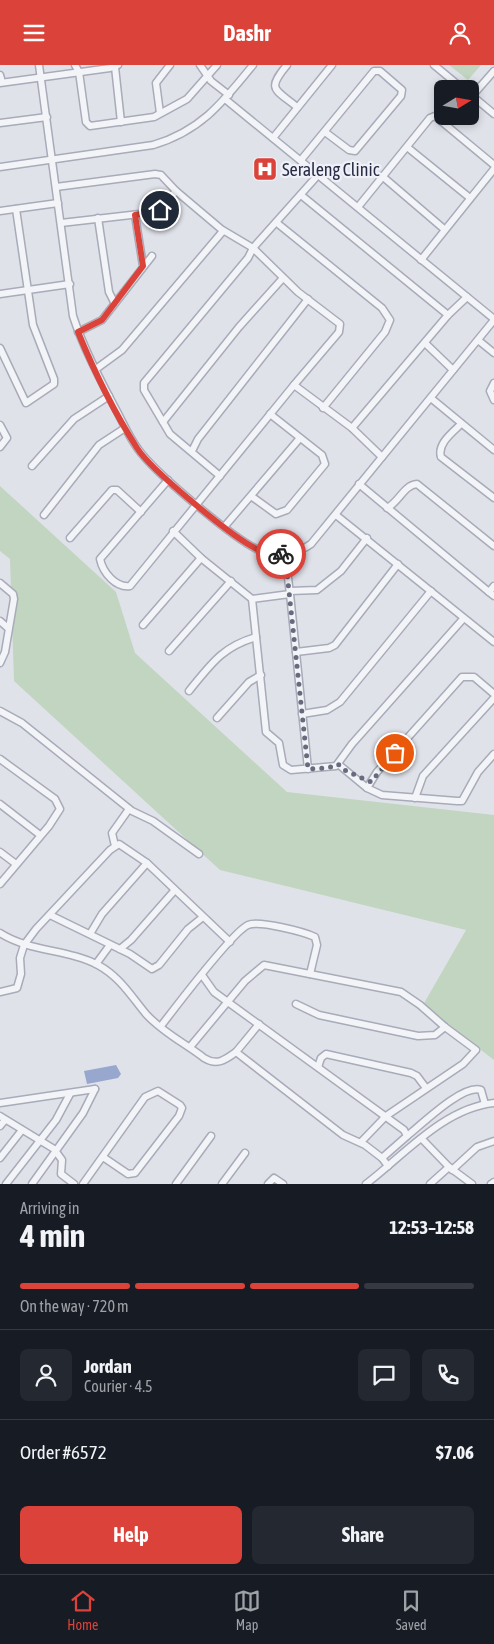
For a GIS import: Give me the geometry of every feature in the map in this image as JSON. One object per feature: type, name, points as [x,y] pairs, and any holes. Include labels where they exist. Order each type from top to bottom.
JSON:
[{"type":"street","points":[[40,65],[73,316],[78,332],[125,428],[143,456],[196,505],[258,550],[285,554],[300,551],[311,544],[359,484],[432,399],[494,320],[273,138],[227,97],[200,65]]},
{"type":"street","points":[[76,65],[79,72],[87,124],[90,126],[147,119],[160,113],[187,99],[217,65]]},
{"type":"street","points":[[160,113],[156,83],[170,65]]},
{"type":"street","points":[[0,167],[153,145],[167,141],[197,126],[227,97],[253,65]]},
{"type":"street","points":[[287,65],[274,81],[275,88],[297,107]]},
{"type":"street","points":[[273,138],[332,65]]},
{"type":"street","points":[[434,65],[452,80]]},
{"type":"street","points":[[0,75],[1,83],[116,66],[121,122]]},
{"type":"street","points":[[301,160],[374,71],[380,71],[402,89],[401,96],[355,151],[349,150],[325,132]]},
{"type":"street","points":[[479,87],[494,71]]},
{"type":"street","points":[[479,102],[494,114]]},
{"type":"street","points":[[358,207],[430,118],[435,116],[494,165]]},
{"type":"street","points":[[0,123],[47,117]]},
{"type":"street","points":[[408,147],[470,198]]},
{"type":"street","points":[[421,260],[494,169]]},
{"type":"street","points":[[56,187],[155,174],[162,175],[176,191],[223,231],[253,248],[282,278],[338,321],[341,326],[130,586],[121,586],[114,582],[104,569],[100,559],[168,480]]},
{"type":"street","points":[[220,476],[170,434],[144,390],[144,383],[248,258],[253,248],[318,175]]},
{"type":"street","points":[[382,176],[444,229]]},
{"type":"street","points":[[61,223],[158,212],[176,191]]},
{"type":"street","points":[[300,195],[448,315]]},
{"type":"street","points":[[0,211],[58,203]]},
{"type":"street","points":[[0,349],[26,403],[54,384],[54,379],[33,325],[16,209]]},
{"type":"street","points":[[135,215],[143,266]]},
{"type":"street","points":[[98,219],[109,292],[114,302]]},
{"type":"street","points":[[277,223],[382,309],[390,320],[386,332],[323,408]]},
{"type":"street","points":[[96,369],[122,350],[223,231]]},
{"type":"street","points":[[78,332],[102,320],[114,302],[152,256]]},
{"type":"street","points":[[163,422],[239,327],[282,278]]},
{"type":"street","points":[[0,294],[70,285]]},
{"type":"street","points":[[352,428],[448,315],[467,297]]},
{"type":"street","points":[[192,451],[198,439],[308,299]]},
{"type":"street","points":[[478,340],[494,353]]},
{"type":"street","points":[[425,343],[453,370]]},
{"type":"street","points":[[494,383],[490,389],[494,400]]},
{"type":"street","points":[[294,385],[352,428],[382,457]]},
{"type":"street","points":[[32,466],[74,419],[109,396]]},
{"type":"street","points":[[432,399],[494,450]]},
{"type":"street","points":[[251,496],[276,514],[280,514],[287,509],[324,466],[325,461],[322,455],[270,414]]},
{"type":"street","points":[[461,424],[442,445],[440,450],[441,457],[494,498]]},
{"type":"street","points":[[0,425],[7,438],[0,447]]},
{"type":"street","points":[[44,515],[98,445],[125,428]]},
{"type":"street","points":[[225,527],[300,438]]},
{"type":"street","points":[[359,484],[491,594],[494,586]]},
{"type":"street","points":[[387,508],[395,503],[407,488],[417,485],[494,546]]},
{"type":"street","points":[[70,538],[112,490],[117,490],[141,512]]},
{"type":"street","points":[[336,515],[367,538],[463,619],[493,641]]},
{"type":"street","points":[[173,531],[201,558],[252,599],[267,733],[279,743],[283,765],[287,769],[296,771],[328,768],[338,764],[352,744],[463,619]]},
{"type":"street","points":[[252,599],[313,591],[326,584],[341,571],[367,538]]},
{"type":"street","points":[[285,554],[308,769]]},
{"type":"street","points":[[143,625],[201,558]]},
{"type":"street","points":[[296,652],[329,648],[335,645],[398,564]]},
{"type":"street","points":[[169,651],[231,581]]},
{"type":"street","points":[[0,583],[13,594],[14,599],[5,652],[0,663]]},
{"type":"street","points":[[302,714],[327,710],[340,702],[431,591]]},
{"type":"street","points":[[0,621],[8,628]]},
{"type":"street","points":[[189,691],[208,667],[229,647],[256,637]]},
{"type":"street","points":[[217,718],[250,681],[261,675]]},
{"type":"street","points":[[369,785],[462,677],[474,677],[494,696],[423,776],[415,798]]},
{"type":"street","points":[[0,711],[22,723],[129,809],[152,821],[199,854]]},
{"type":"street","points":[[338,764],[382,795],[462,801],[478,772],[494,754]]},
{"type":"street","points":[[0,759],[59,803],[60,812],[0,884]]},
{"type":"street","points":[[0,804],[40,835]]},
{"type":"street","points":[[115,846],[112,833],[129,809]]},
{"type":"street","points":[[0,992],[17,988],[20,984],[20,959],[24,945],[115,846],[123,845],[147,863],[174,891],[230,942]]},
{"type":"street","points":[[0,851],[16,864]]},
{"type":"street","points":[[90,934],[102,914],[147,863]]},
{"type":"street","points":[[120,949],[131,940],[174,891]]},
{"type":"street","points":[[50,915],[120,949],[152,969],[160,965],[188,929],[203,917]]},
{"type":"street","points":[[161,1026],[241,929],[254,924],[314,936],[317,945],[310,974]]},
{"type":"street","points":[[0,933],[24,945],[96,964],[117,978],[147,1014],[161,1026],[204,1058],[215,1063],[224,1061],[236,1052],[259,1024]]},
{"type":"street","points":[[96,964],[110,945]]},
{"type":"street","points":[[190,1047],[245,981],[264,965],[401,992],[476,1050],[467,1061],[386,1116],[361,1142]]},
{"type":"street","points":[[202,975],[214,992],[386,1116],[408,1136]]},
{"type":"street","points":[[296,1004],[319,1015],[418,1036],[435,1035],[445,1027]]},
{"type":"street","points":[[236,1052],[343,1135],[361,1142],[382,1158],[388,1166]]},
{"type":"street","points":[[318,1067],[321,1058],[326,1054],[411,1073],[417,1076],[426,1088]]},
{"type":"street","points":[[0,1103],[36,1096],[95,1089],[83,1113],[32,1184]]},
{"type":"street","points":[[382,1158],[456,1097],[472,1089],[482,1090],[485,1104]]},
{"type":"street","points":[[83,1184],[145,1097],[150,1093],[160,1091],[182,1108],[179,1116],[135,1173],[128,1174],[104,1157]]},
{"type":"street","points":[[6,1184],[56,1120],[70,1093]]},
{"type":"street","points":[[366,1184],[375,1181],[388,1166],[451,1118],[485,1104],[494,1103]]},
{"type":"street","points":[[0,1126],[2,1118],[56,1151],[62,1160],[61,1174],[74,1184]]},
{"type":"street","points":[[0,1158],[22,1131]]},
{"type":"street","points":[[176,1184],[211,1136]]},
{"type":"street","points":[[422,1139],[451,1169],[472,1184]]},
{"type":"street","points":[[430,1184],[477,1147],[494,1141]]},
{"type":"street","points":[[222,1184],[245,1153]]},
{"type":"street","points":[[268,1184],[274,1179],[283,1184]]},
{"type":"green space","points":[[449,65],[481,65],[468,80]]},
{"type":"green space","points":[[0,486],[116,592],[135,653],[287,792],[494,815],[494,1060],[423,1005],[466,930],[220,870],[14,681],[10,559],[0,551]]},
{"type":"water","points":[[116,1065],[121,1074],[118,1078],[87,1084],[84,1071]]},
{"type":"way so far","points":[[281,554],[285,554],[300,680],[308,769],[328,768],[338,764],[346,771],[371,782],[377,772],[395,753]]},
{"type":"place","name":"Seraleng Clinic","points":[[265,169]]},
{"type":"route","points":[[160,210],[155,213],[135,215],[143,266],[102,320],[78,332],[125,428],[143,456],[196,505],[248,544],[267,553],[281,554]]}]
